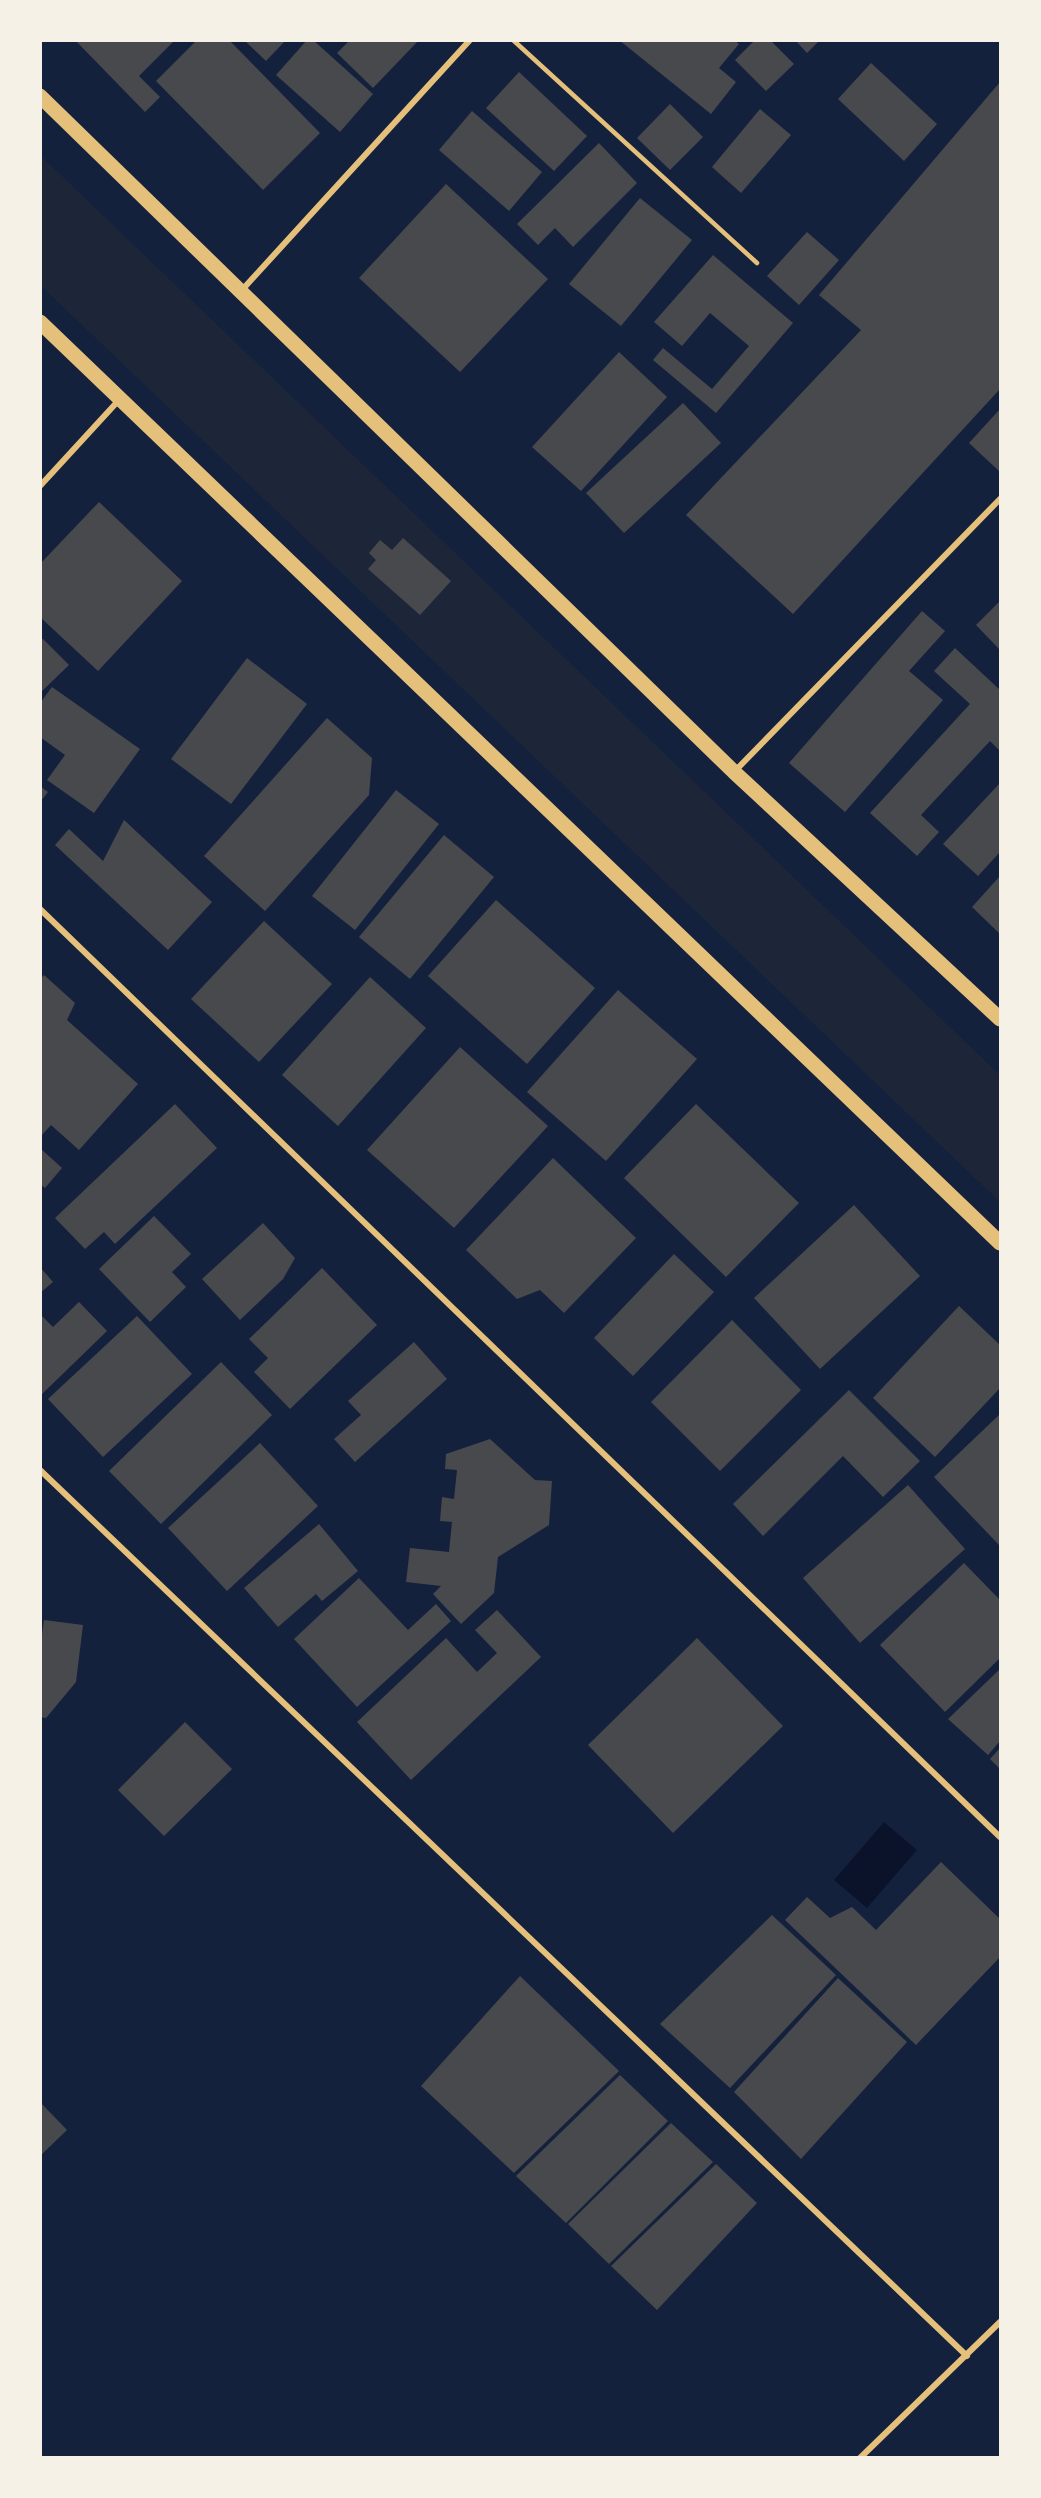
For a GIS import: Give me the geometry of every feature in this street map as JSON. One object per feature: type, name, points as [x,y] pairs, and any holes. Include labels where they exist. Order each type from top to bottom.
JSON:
[{"type":"main road","points":[[40,96],[734,771],[1000,1019]]},
{"type":"main road","points":[[40,322],[1000,1243]]},
{"type":"street","points":[[242,290],[470,40]]},
{"type":"street","points":[[40,486],[120,399]]},
{"type":"street","points":[[734,771],[1000,499]]},
{"type":"street","points":[[40,909],[1000,1837]]},
{"type":"street","points":[[40,1470],[967,2356]]},
{"type":"street","points":[[860,2457],[1000,2322]]},
{"type":"lane","points":[[513,40],[757,263]]},
{"type":"shaded area","points":[[40,155],[1000,1075],[1000,1202],[41,286]]},
{"type":"shaded area","points":[[884,1822],[917,1850],[867,1908],[834,1880]]},
{"type":"building","points":[[75,40],[175,40],[139,76],[160,97],[145,112]]},
{"type":"building","points":[[197,40],[229,40],[320,133],[263,190],[156,81]]},
{"type":"building","points":[[244,40],[286,40],[266,61]]},
{"type":"building","points":[[307,40],[313,40],[373,94],[340,132],[276,75]]},
{"type":"building","points":[[350,40],[419,40],[373,88],[337,53]]},
{"type":"building","points":[[619,40],[734,40],[739,44],[719,68],[736,82],[711,114]]},
{"type":"building","points":[[755,40],[770,40],[794,64],[766,91],[735,60]]},
{"type":"building","points":[[795,40],[820,40],[807,53]]},
{"type":"building","points":[[871,63],[937,124],[904,161],[838,99]]},
{"type":"building","points":[[519,72],[587,136],[554,171],[486,108]]},
{"type":"building","points":[[1000,82],[1000,389],[793,614],[686,515],[861,330],[819,295]]},
{"type":"building","points":[[670,104],[703,137],[670,170],[637,138]]},
{"type":"building","points":[[760,109],[791,135],[741,193],[712,167]]},
{"type":"building","points":[[472,111],[542,172],[509,211],[439,150]]},
{"type":"building","points":[[599,143],[637,183],[573,247],[555,228],[538,245],[517,224]]},
{"type":"building","points":[[446,184],[548,279],[460,372],[359,278]]},
{"type":"building","points":[[640,198],[692,240],[621,326],[569,284]]},
{"type":"building","points":[[807,232],[839,260],[799,305],[767,276]]},
{"type":"building","points":[[713,255],[793,323],[716,413],[653,360],[663,348],[712,389],[749,346],[710,313],[682,346],[654,322]]},
{"type":"building","points":[[619,352],[667,397],[581,491],[532,447]]},
{"type":"building","points":[[683,403],[721,443],[624,533],[586,493]]},
{"type":"building","points":[[1000,409],[1000,472],[969,443]]},
{"type":"building","points":[[99,502],[182,581],[98,671],[40,617],[40,564]]},
{"type":"building","points":[[403,538],[451,581],[420,615],[368,569],[376,560],[369,553],[380,540],[392,550]]},
{"type":"building","points":[[1000,601],[1000,650],[976,625]]},
{"type":"building","points":[[922,611],[945,631],[909,671],[943,700],[845,812],[789,763]]},
{"type":"building","points":[[43,639],[69,665],[40,693],[40,641]]},
{"type":"building","points":[[955,648],[1000,690],[1000,751],[990,741],[921,815],[939,832],[917,856],[870,813],[970,704],[934,671]]},
{"type":"building","points":[[247,658],[307,704],[231,804],[171,759]]},
{"type":"building","points":[[52,687],[140,749],[94,813],[47,780],[65,755],[40,737],[40,703]]},
{"type":"building","points":[[327,718],[372,758],[369,795],[265,911],[204,856]]},
{"type":"building","points":[[1000,783],[1000,852],[978,876],[943,844]]},
{"type":"building","points":[[40,786],[48,792],[40,802]]},
{"type":"building","points":[[396,790],[439,824],[355,930],[312,896]]},
{"type":"building","points":[[124,820],[212,902],[168,950],[55,845],[69,829],[103,861]]},
{"type":"building","points":[[444,835],[494,877],[410,979],[359,937]]},
{"type":"building","points":[[1000,876],[1000,934],[972,907]]},
{"type":"building","points":[[496,900],[595,988],[527,1064],[428,976]]},
{"type":"building","points":[[264,921],[332,984],[259,1062],[191,999]]},
{"type":"building","points":[[44,975],[75,1003],[67,1020],[138,1084],[79,1150],[51,1125],[40,1137],[40,980]]},
{"type":"building","points":[[370,977],[426,1028],[338,1126],[282,1075]]},
{"type":"building","points":[[618,990],[697,1059],[606,1161],[527,1092]]},
{"type":"building","points":[[460,1047],[548,1126],[454,1228],[367,1150]]},
{"type":"building","points":[[175,1104],[217,1148],[115,1244],[104,1232],[85,1249],[55,1218]]},
{"type":"building","points":[[696,1104],[799,1203],[726,1277],[624,1178]]},
{"type":"building","points":[[40,1148],[62,1168],[45,1188],[40,1184]]},
{"type":"building","points":[[553,1158],[636,1238],[564,1313],[540,1290],[517,1299],[466,1250]]},
{"type":"building","points":[[854,1205],[920,1276],[820,1369],[754,1298]]},
{"type":"building","points":[[154,1216],[191,1254],[172,1272],[186,1287],[150,1322],[99,1269]]},
{"type":"building","points":[[263,1223],[295,1258],[283,1279],[240,1320],[202,1279]]},
{"type":"building","points":[[674,1254],[714,1292],[633,1376],[594,1338]]},
{"type":"building","points":[[40,1267],[53,1282],[40,1293]]},
{"type":"building","points":[[322,1268],[377,1325],[290,1409],[254,1372],[268,1358],[249,1339]]},
{"type":"building","points":[[79,1302],[107,1331],[40,1396],[40,1314],[53,1327]]},
{"type":"building","points":[[959,1306],[1000,1345],[1000,1388],[935,1457],[873,1398]]},
{"type":"building","points":[[137,1316],[192,1374],[103,1457],[48,1399]]},
{"type":"building","points":[[732,1320],[801,1390],[720,1471],[651,1402]]},
{"type":"building","points":[[414,1342],[447,1379],[355,1462],[334,1439],[361,1415],[348,1401]]},
{"type":"building","points":[[221,1362],[272,1415],[161,1524],[109,1471]]},
{"type":"building","points":[[849,1390],[920,1461],[883,1497],[843,1456],[763,1536],[733,1504]]},
{"type":"building","points":[[1000,1414],[1000,1546],[934,1477]]},
{"type":"building","points":[[490,1439],[535,1480],[552,1481],[549,1525],[498,1557],[494,1593],[461,1624],[433,1594],[441,1586],[406,1582],[410,1548],[449,1552],[452,1522],[440,1521],[442,1497],[454,1499],[457,1470],[445,1469],[446,1454]]},
{"type":"building","points":[[260,1443],[318,1506],[227,1591],[168,1528]]},
{"type":"building","points":[[908,1485],[965,1549],[860,1643],[803,1578]]},
{"type":"building","points":[[319,1524],[358,1571],[322,1601],[316,1594],[278,1627],[244,1588]]},
{"type":"building","points":[[964,1563],[1000,1600],[1000,1658],[945,1712],[880,1645]]},
{"type":"building","points":[[359,1578],[408,1630],[436,1604],[451,1621],[357,1707],[294,1639]]},
{"type":"building","points":[[497,1610],[541,1657],[411,1780],[357,1722],[446,1638],[477,1672],[497,1653],[475,1630]]},
{"type":"building","points":[[44,1620],[83,1625],[76,1682],[46,1718],[40,1717],[40,1649]]},
{"type":"building","points":[[697,1638],[783,1726],[673,1833],[588,1745]]},
{"type":"building","points":[[1000,1669],[1000,1741],[988,1755],[948,1719]]},
{"type":"building","points":[[185,1722],[232,1769],[164,1836],[118,1790]]},
{"type":"building","points":[[1000,1748],[1000,1769],[990,1759]]},
{"type":"building","points":[[941,1862],[1000,1919],[1000,1957],[916,2045],[785,1920],[807,1897],[830,1918],[852,1907],[876,1930]]},
{"type":"building","points":[[772,1915],[836,1975],[730,2088],[660,2024]]},
{"type":"building","points":[[520,1976],[619,2071],[514,2173],[421,2086]]},
{"type":"building","points":[[838,1978],[907,2042],[801,2159],[734,2092]]},
{"type":"building","points":[[620,2075],[668,2121],[566,2223],[516,2176]]},
{"type":"building","points":[[40,2102],[67,2130],[40,2156]]},
{"type":"building","points":[[671,2123],[713,2162],[609,2264],[568,2224]]},
{"type":"building","points":[[716,2164],[757,2203],[657,2310],[611,2266]]}]
